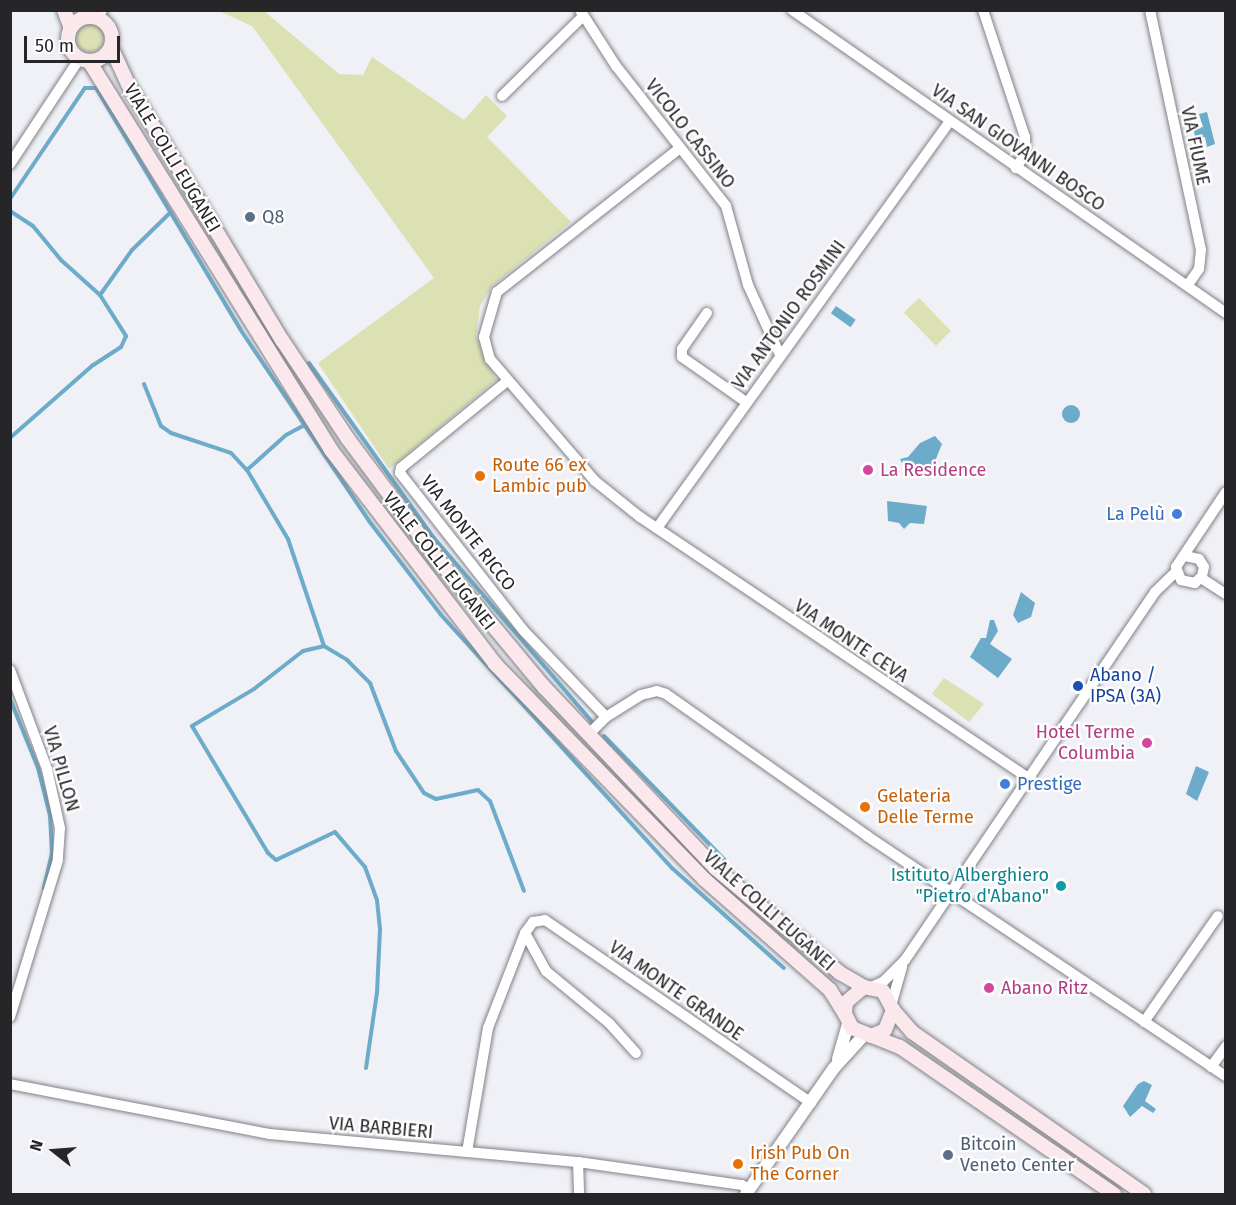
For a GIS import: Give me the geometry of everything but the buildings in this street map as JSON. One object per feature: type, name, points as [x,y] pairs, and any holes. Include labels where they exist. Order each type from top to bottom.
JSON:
[{"type":"main road","name":"VIALE COLLI EUGANEI","points":[[64,10],[71,28]]},
{"type":"main road","name":"VIALE COLLI EUGANEI","points":[[1114,1194],[900,1047],[868,1035],[846,1019],[830,990],[704,879],[495,664],[331,450],[84,59],[68,41],[71,28],[80,19],[95,14],[108,26],[111,47],[128,84],[276,330],[348,440],[436,557],[588,735],[715,868],[840,973],[868,987],[883,991],[912,1032],[1144,1194]]},
{"type":"main road","points":[[84,59],[102,57],[111,47]]},
{"type":"main road","points":[[846,1019],[849,997],[868,987]]},
{"type":"main road","points":[[868,1035],[885,1030],[892,1006]]},
{"type":"street","name":"VIA SAN GIOVANNI BOSCO","points":[[792,10],[1226,313]]},
{"type":"street","points":[[983,10],[1025,137],[1025,154],[1017,168]]},
{"type":"street","name":"VIA FIUME","points":[[1150,10],[1201,250],[1199,269],[1188,285]]},
{"type":"street","points":[[502,96],[582,13]]},
{"type":"street","name":"VICOLO CASSINO","points":[[582,13],[616,66],[726,206],[748,285],[780,355]]},
{"type":"street","points":[[10,164],[47,107],[84,59]]},
{"type":"street","name":"VIA ANTONIO ROSMINI","points":[[657,528],[950,121]]},
{"type":"street","name":"VIA MONTE CEVA","points":[[680,148],[497,292],[484,337],[490,359],[506,382],[594,482],[657,528],[1028,778]]},
{"type":"street","points":[[707,312],[682,348],[682,357],[746,402]]},
{"type":"street","name":"VIA MONTE RICCO","points":[[506,382],[401,468],[400,473],[523,630],[606,717]]},
{"type":"street","points":[[868,987],[883,982],[905,960],[1155,592],[1176,572],[1178,562],[1185,556],[1226,492]]},
{"type":"street","points":[[1185,556],[1195,556],[1202,562],[1201,578]]},
{"type":"street","points":[[1176,572],[1185,583],[1201,578],[1226,594]]},
{"type":"street","name":"VIA PILLON","points":[[10,670],[47,769],[60,828],[58,860],[10,1017]]},
{"type":"street","points":[[588,735],[606,717],[641,695],[657,691],[666,694],[1226,1076]]},
{"type":"street","points":[[1144,1022],[1218,916]]},
{"type":"street","name":"VIA MONTE GRANDE","points":[[525,933],[533,922],[545,920],[811,1103]]},
{"type":"street","points":[[525,933],[546,971],[609,1023],[636,1053]]},
{"type":"street","points":[[467,1152],[488,1028],[525,933]]},
{"type":"street","points":[[892,1006],[894,985],[905,960]]},
{"type":"street","points":[[834,1068],[846,1019]]},
{"type":"street","points":[[748,1192],[834,1068],[868,1035]]},
{"type":"street","points":[[1211,1067],[1226,1046]]},
{"type":"street","name":"VIA BARBIERI","points":[[10,1084],[269,1134],[578,1162],[742,1185],[748,1192]]},
{"type":"street","points":[[578,1162],[579,1194]]},
{"type":"green space","points":[[219,11],[264,11],[339,74],[363,75],[372,57],[464,120],[486,95],[507,116],[487,137],[571,222],[492,286],[480,306],[476,336],[496,380],[389,469],[318,363],[434,278],[252,26]]},
{"type":"green space","points":[[90,24],[100,28],[104,38],[100,48],[90,52],[80,48],[76,38],[80,28]]},
{"type":"green space","points":[[919,298],[951,331],[936,346],[904,313]]},
{"type":"green space","points":[[944,678],[984,704],[969,722],[932,694]]},
{"type":"water","points":[[1207,112],[1215,144],[1207,147],[1205,137],[1196,139],[1193,129],[1203,127],[1199,114]]},
{"type":"water","points":[[836,306],[856,320],[850,327],[831,313]]},
{"type":"water","points":[[1067,405],[1075,405],[1080,410],[1078,421],[1067,423],[1062,418],[1062,410]]},
{"type":"water","points":[[935,436],[942,444],[929,476],[921,476],[911,463],[902,463],[900,459],[908,457],[920,443]]},
{"type":"water","points":[[887,501],[927,506],[924,524],[910,523],[904,529],[899,523],[888,521]]},
{"type":"water","points":[[1021,592],[1035,603],[1031,617],[1018,623],[1013,615]]},
{"type":"water","points":[[990,620],[994,620],[998,631],[990,644],[1012,659],[998,678],[970,657],[981,638],[986,638]]},
{"type":"water","points":[[1196,766],[1209,772],[1197,801],[1186,794]]},
{"type":"water","points":[[1144,1081],[1152,1085],[1145,1101],[1156,1109],[1153,1113],[1142,1106],[1130,1117],[1123,1106],[1138,1084]]},
{"type":"waterway","points":[[10,199],[85,88],[96,88],[240,329],[369,521],[441,615],[672,868],[784,968]]},
{"type":"waterway","points":[[10,211],[33,226],[61,260],[100,295],[126,336],[121,347],[93,365],[10,438]]},
{"type":"waterway","points":[[100,295],[132,250],[171,212]]},
{"type":"waterway","points":[[309,363],[434,538],[593,723]]},
{"type":"waterway","points":[[144,384],[161,426],[171,433],[231,453],[247,470],[288,539],[324,646]]},
{"type":"waterway","points":[[247,470],[286,435],[303,426]]},
{"type":"waterway","points":[[366,1068],[377,993],[380,929],[377,900],[365,867],[335,832],[276,860],[268,853],[192,726],[254,689],[303,651],[324,646],[347,660],[370,683],[396,751],[424,793],[436,799],[478,790],[490,801],[524,891]]},
{"type":"waterway","points":[[10,699],[38,768],[50,815],[52,853],[44,888]]},
{"type":"waterway","points":[[604,736],[725,860]]},
{"type":"place","name":"Q8","points":[[250,217]]},
{"type":"place","name":"La Residence","points":[[868,470]]},
{"type":"place","name":"Route 66 ex Lambic pub","points":[[480,476]]},
{"type":"place","name":"La Pelù","points":[[1177,514]]},
{"type":"place","name":"Abano / IPSA (3A)","points":[[1078,686]]},
{"type":"place","name":"Hotel Terme Columbia","points":[[1147,743]]},
{"type":"place","name":"Prestige","points":[[1005,784]]},
{"type":"place","name":"Gelateria Delle Terme","points":[[865,807]]},
{"type":"place","name":"Istituto Alberghiero \"Pietro d'Abano\"","points":[[1061,886]]},
{"type":"place","name":"Abano Ritz","points":[[989,988]]},
{"type":"place","name":"Bitcoin Veneto Center","points":[[948,1155]]},
{"type":"place","name":"Irish Pub On The Corner","points":[[738,1164]]}]
